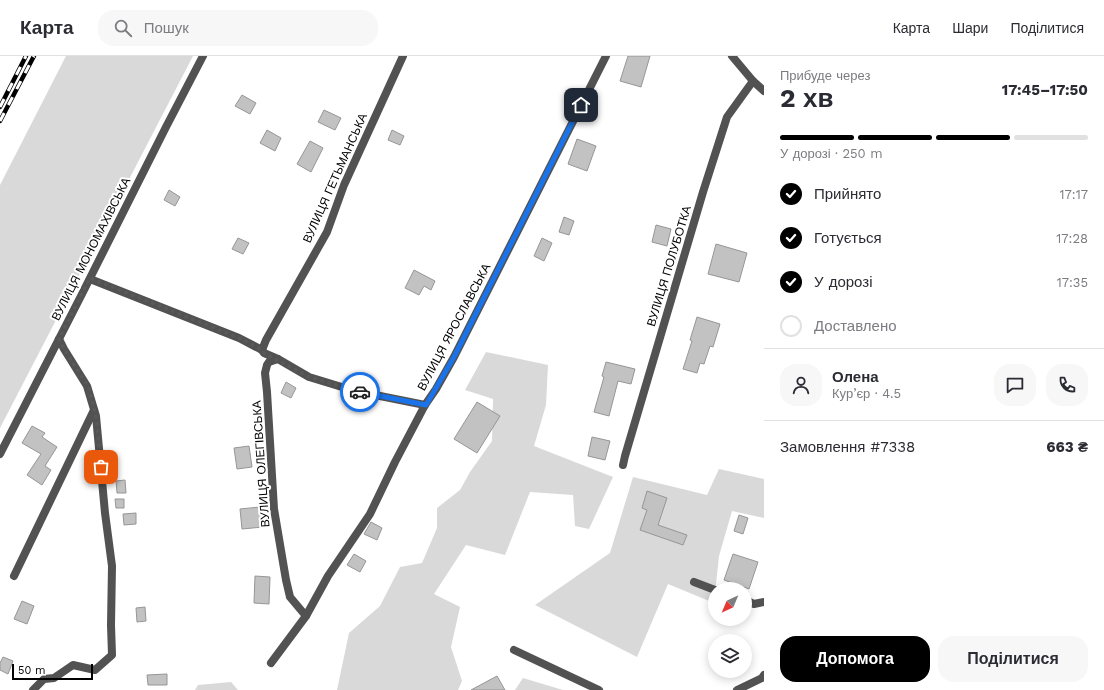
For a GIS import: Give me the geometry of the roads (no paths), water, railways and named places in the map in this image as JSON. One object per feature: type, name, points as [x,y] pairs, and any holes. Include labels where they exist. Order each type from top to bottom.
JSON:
[{"type":"street","name":"ВУЛИЦЯ МОНОМАХІВСЬКА","points":[[0,454],[203,56]]},
{"type":"street","name":"ВУЛИЦЯ ГЕТЬМАНСЬКА","points":[[262,350],[266,340],[327,232],[344,185],[403,56]]},
{"type":"street","name":"ВУЛИЦЯ ЯРОСЛАВСЬКА","points":[[271,663],[306,616],[328,576],[370,514],[395,462],[454,357],[606,56]]},
{"type":"street","points":[[732,56],[764,91]]},
{"type":"street","name":"ВУЛИЦЯ ПОЛУБОТКА","points":[[623,465],[701,199],[727,117],[753,80]]},
{"type":"street","points":[[90,278],[239,338],[309,377],[355,391],[426,405]]},
{"type":"street","points":[[33,690],[44,679],[54,678],[73,665],[95,670],[112,654],[112,566],[105,513],[96,416],[88,386],[59,339]]},
{"type":"street","name":"ВУЛИЦЯ ОЛЕГІВСЬКА","points":[[278,359],[267,365],[265,373],[274,509],[290,597],[306,616]]},
{"type":"street","points":[[14,576],[94,410]]},
{"type":"street","points":[[694,582],[708,587]]},
{"type":"street","points":[[752,603],[764,602]]},
{"type":"street","points":[[514,650],[599,690]]},
{"type":"street","points":[[737,690],[762,678],[764,675]]},
{"type":"railway","points":[[0,107],[26,56]]},
{"type":"railway","points":[[0,121],[34,56]]}]
